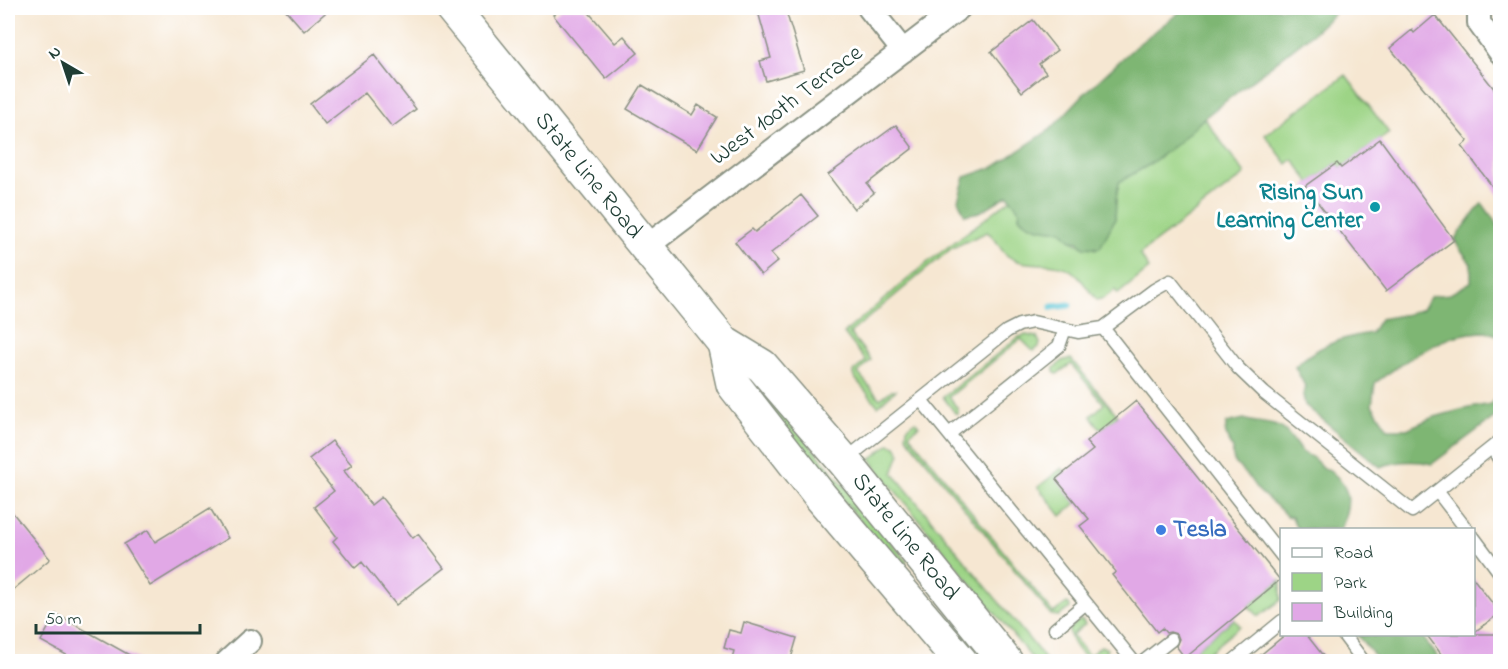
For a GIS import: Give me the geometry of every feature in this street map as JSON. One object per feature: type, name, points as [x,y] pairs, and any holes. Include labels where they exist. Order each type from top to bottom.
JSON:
[{"type":"main road","name":"State Line Road","points":[[452,8],[724,343],[762,366],[844,461],[1006,662]]},
{"type":"main road","name":"State Line Road","points":[[724,343],[733,384],[820,497],[962,662]]},
{"type":"street","points":[[869,8],[903,51]]},
{"type":"street","name":"West 100th Terrace","points":[[646,247],[959,8]]},
{"type":"street","points":[[1479,8],[1479,23],[1500,52]]},
{"type":"street","points":[[227,662],[250,641]]},
{"type":"lane","points":[[844,461],[1007,331],[1033,322],[1078,332],[1103,328],[1154,290],[1170,281],[1238,368],[1264,393],[1412,511],[1496,444],[1500,460]]},
{"type":"lane","points":[[1103,328],[1280,555]]},
{"type":"lane","points":[[949,434],[1059,346],[1065,329]]},
{"type":"lane","points":[[921,400],[1134,662]]},
{"type":"lane","points":[[1437,491],[1465,528]]},
{"type":"lane","points":[[1475,541],[1500,573]]},
{"type":"lane","points":[[1055,629],[1086,603]]},
{"type":"lane","points":[[1232,662],[1280,622]]},
{"type":"lane","points":[[1344,636],[1364,662]]},
{"type":"lane","points":[[1143,662],[1171,640]]},
{"type":"green space","points":[[1185,8],[1339,8],[1313,33],[1204,118],[1178,143],[1147,166],[1119,182],[1115,219],[1100,248],[1084,247],[1079,242],[1072,241],[1061,230],[1032,226],[1022,220],[1019,216],[1020,211],[1008,195],[980,212],[965,215],[958,200],[965,177],[994,167],[1051,129],[1083,95],[1136,46]]},
{"type":"green space","points":[[1346,75],[1389,133],[1341,168],[1337,163],[1310,183],[1293,159],[1287,164],[1265,135]]},
{"type":"green space","points":[[1204,118],[1245,174],[1140,254],[1149,269],[1118,294],[1115,290],[1097,300],[1075,273],[1053,265],[1015,260],[1005,254],[987,232],[952,248],[850,333],[871,360],[858,373],[880,399],[892,390],[896,390],[878,406],[854,377],[854,371],[866,361],[844,333],[928,262],[1011,199],[1020,211],[1019,216],[1022,220],[1032,226],[1061,230],[1074,242],[1096,249],[1115,219],[1119,182],[1142,168]]},
{"type":"green space","points":[[1482,203],[1500,228],[1500,336],[1484,332],[1467,334],[1452,337],[1425,349],[1375,383],[1372,405],[1388,429],[1407,429],[1431,418],[1491,404],[1500,389],[1500,413],[1432,464],[1406,462],[1380,467],[1305,405],[1303,395],[1305,386],[1295,367],[1320,348],[1350,337],[1371,333],[1380,319],[1422,309],[1431,296],[1450,294],[1471,282],[1471,264],[1454,240]]},
{"type":"green space","points":[[1026,335],[1037,337],[1039,347],[1033,351],[1021,339],[949,397],[958,409],[958,414],[955,413],[943,397],[1019,337]]},
{"type":"green space","points":[[1071,359],[1118,416],[1101,430],[1091,416],[1104,404],[1071,364],[1057,374],[1054,372],[1054,368],[1064,360]]},
{"type":"green space","points":[[753,377],[907,561],[903,565],[877,542],[748,381]]},
{"type":"green space","points":[[1244,419],[1283,429],[1302,452],[1338,478],[1348,498],[1341,528],[1297,528],[1292,517],[1286,516],[1257,489],[1235,463],[1233,449],[1225,430],[1227,423]]},
{"type":"green space","points":[[915,421],[919,426],[909,434],[1053,613],[1067,603],[1070,608],[1059,616],[1051,615],[906,436],[907,428]]},
{"type":"green space","points":[[889,444],[896,446],[900,453],[893,473],[1047,661],[1034,661],[875,466],[871,459]]},
{"type":"green space","points":[[1062,468],[1065,472],[1057,479],[1076,503],[1061,516],[1038,487]]},
{"type":"green space","points":[[1280,580],[1280,601],[1259,616],[1248,606]]},
{"type":"green space","points":[[1234,619],[1240,626],[1198,661],[1181,661]]},
{"type":"green space","points":[[1079,620],[1085,624],[1072,635],[1089,656],[1101,646],[1107,649],[1095,660],[1085,657],[1071,639],[1069,629]]},
{"type":"green space","points":[[1358,636],[1422,636],[1441,661],[1379,661]]},
{"type":"building","points":[[284,8],[331,8],[304,31]]},
{"type":"building","points":[[563,8],[585,8],[615,43],[624,36],[638,53],[606,79],[553,15]]},
{"type":"building","points":[[757,8],[785,8],[804,70],[766,81],[760,61],[771,58]]},
{"type":"building","points":[[1435,15],[1500,96],[1500,197],[1462,146],[1468,141],[1390,48],[1412,30],[1414,33]]},
{"type":"building","points":[[1033,20],[1057,50],[1039,64],[1046,73],[1022,92],[991,52]]},
{"type":"building","points":[[374,55],[416,109],[392,127],[365,93],[325,124],[310,104]]},
{"type":"building","points":[[642,85],[692,115],[698,105],[717,117],[697,150],[627,109]]},
{"type":"building","points":[[896,125],[913,148],[867,184],[874,193],[854,209],[828,175]]},
{"type":"building","name":"Rising Sun Learning Center","points":[[1380,139],[1454,240],[1386,291],[1305,186],[1337,163],[1341,168]]},
{"type":"building","points":[[801,195],[818,216],[771,253],[778,261],[761,275],[735,242],[752,229],[755,232]]},
{"type":"building","name":"Tesla","points":[[1136,401],[1280,580],[1185,658],[1176,646],[1179,639],[1177,634],[1166,633],[1162,628],[1157,632],[1112,575],[1116,572],[1080,526],[1089,519],[1056,479],[1093,450],[1086,442]]},
{"type":"building","points":[[332,441],[352,465],[344,471],[371,505],[381,497],[413,538],[418,534],[444,568],[396,605],[362,562],[355,568],[333,541],[337,537],[314,507],[334,491],[309,459]]},
{"type":"building","points":[[8,507],[50,559],[8,594]]},
{"type":"building","points":[[210,508],[228,538],[150,586],[124,544],[148,530],[155,542]]},
{"type":"building","points":[[1475,581],[1500,613],[1475,632]]},
{"type":"building","points":[[56,614],[142,662],[79,662],[41,641]]},
{"type":"building","points":[[744,622],[797,638],[790,662],[731,662],[734,651],[724,648],[729,630],[741,633]]},
{"type":"building","points":[[1500,634],[1500,662],[1447,662],[1428,636]]},
{"type":"building","points":[[1284,636],[1308,636],[1328,662],[1252,662]]},
{"type":"waterway","points":[[1052,307],[1069,305]]},
{"type":"place","name":"Rising Sun Learning Center","points":[[1375,207]]},
{"type":"place","name":"Tesla","points":[[1161,530]]}]
